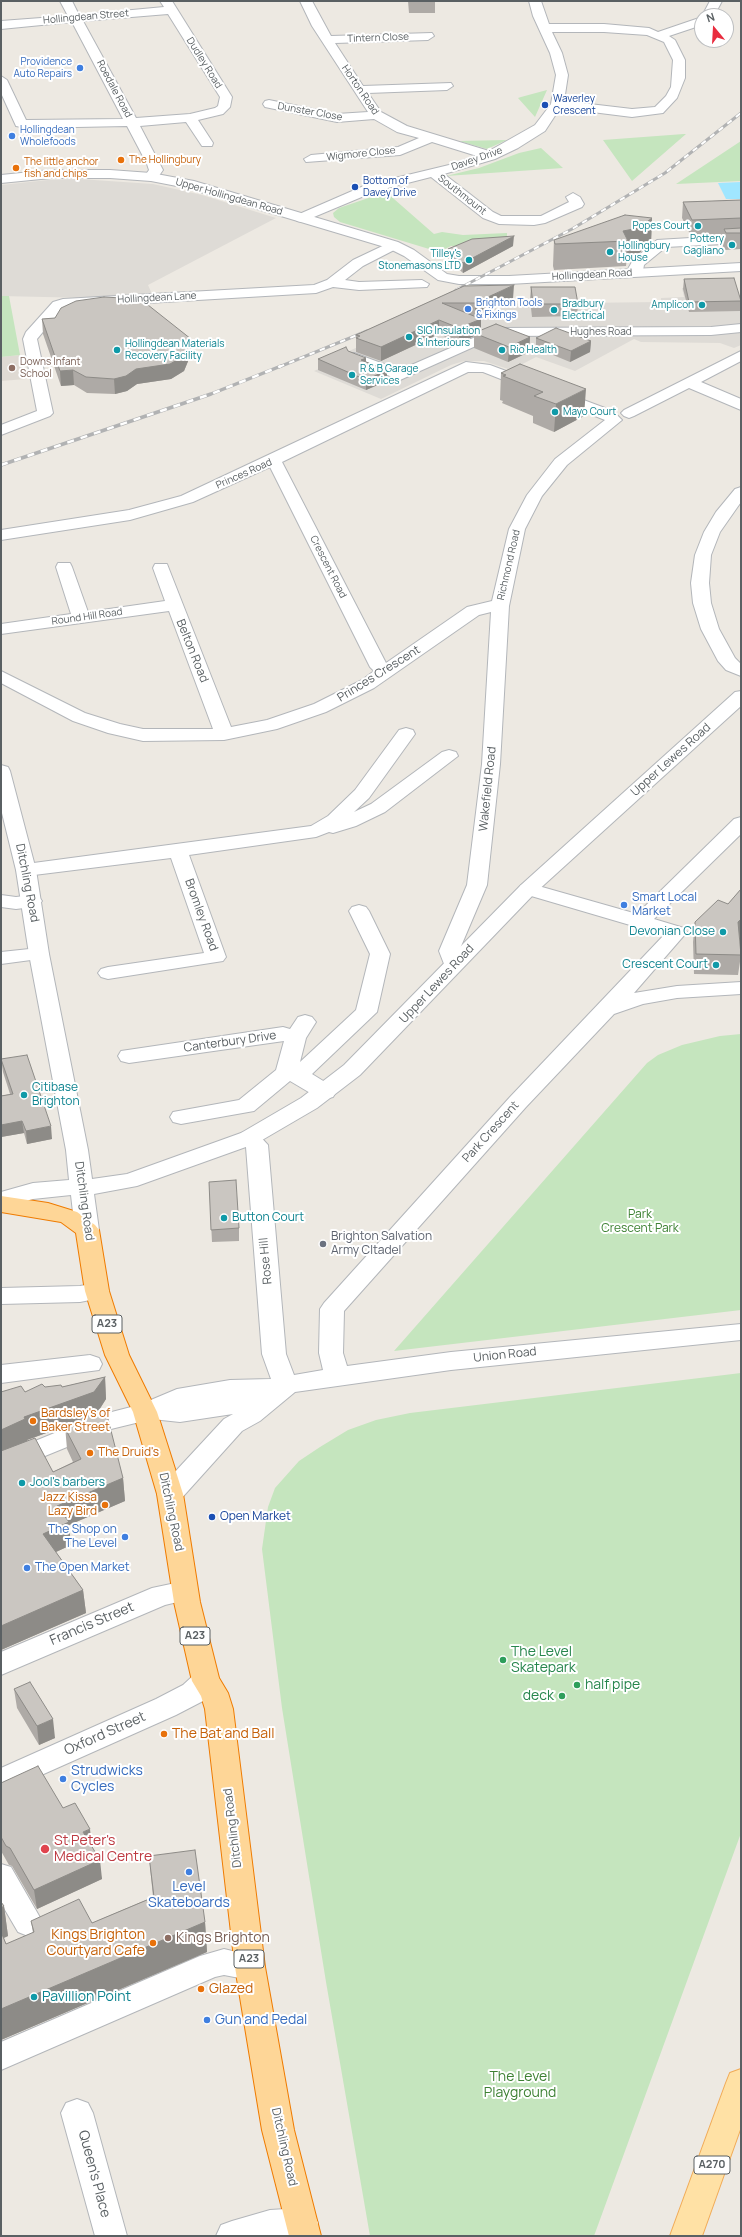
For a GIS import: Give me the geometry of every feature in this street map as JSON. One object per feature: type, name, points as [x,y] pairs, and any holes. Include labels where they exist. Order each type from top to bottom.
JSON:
[{"type":"highway","points":[[1,1204],[48,1211],[69,1217],[87,1230]]},
{"type":"highway","name":"Ditchling Road","points":[[87,1230],[98,1290],[117,1356],[145,1412],[170,1494],[185,1590],[206,1681],[214,1693],[219,1709],[250,1967],[278,2130],[304,2230]]},
{"type":"main road","name":"A270","points":[[686,2236],[741,2083]]},
{"type":"street","name":"Roedale Road","points":[[66,1],[154,164],[156,170],[151,177]]},
{"type":"street","name":"Horton Road","points":[[306,1],[327,40],[376,115],[394,126],[490,156]]},
{"type":"street","name":"Davey Drive","points":[[302,218],[371,188],[490,156],[513,145],[540,128],[557,104],[561,85],[561,66],[539,16],[535,1]]},
{"type":"street","name":"Hollingdean Street","points":[[1,25],[75,18],[169,5]]},
{"type":"street","name":"Dudley Road","points":[[1,80],[20,123],[131,122],[190,118],[219,110],[224,106],[226,97],[169,5]]},
{"type":"street","points":[[660,35],[694,24]]},
{"type":"street","points":[[545,28],[604,28],[650,32],[669,40],[675,49],[679,60],[676,87],[671,98],[663,108],[653,112],[632,113],[557,104]]},
{"type":"street","name":"Tintern Close","points":[[327,40],[428,36]]},
{"type":"street","points":[[359,90],[447,86]]},
{"type":"street","name":"Dunster Close","points":[[269,104],[337,118],[355,118],[376,115]]},
{"type":"street","points":[[190,118],[207,143]]},
{"type":"street","name":"Wigmore Close","points":[[310,159],[392,152],[415,146],[432,138]]},
{"type":"street","name":"Southmount","points":[[433,172],[489,216],[499,220],[534,221],[545,219],[577,204],[573,197]]},
{"type":"street","name":"Upper Hollingdean Road","points":[[1,179],[75,174],[151,177],[212,190],[393,245],[409,252],[443,277]]},
{"type":"street","points":[[637,273],[635,269],[636,266],[662,243],[741,239]]},
{"type":"street","points":[[332,283],[342,273],[358,263],[393,245]]},
{"type":"street","name":"Hollingdean Road","points":[[443,277],[464,280],[493,280],[741,267]]},
{"type":"street","name":"Hollingdean Lane","points":[[1,430],[45,413],[30,339],[31,335],[58,305],[63,303],[316,289],[332,283],[359,286],[422,284]]},
{"type":"street","name":"Hughes Road","points":[[354,357],[400,375],[496,332],[711,331],[741,328]]},
{"type":"street","points":[[629,413],[741,355]]},
{"type":"street","name":"Princes Road","points":[[1,535],[130,515],[156,509],[194,496],[390,405],[454,372],[472,366],[485,368],[597,408],[608,414],[614,420]]},
{"type":"street","points":[[689,382],[741,405]]},
{"type":"street","name":"Richmond Road","points":[[500,606],[517,529],[535,494],[561,462],[614,420]]},
{"type":"street","name":"Crescent Road","points":[[271,461],[276,464],[379,667],[388,670]]},
{"type":"street","points":[[741,492],[722,515],[712,532],[703,555],[700,583],[702,603],[710,629],[727,661],[732,666],[741,670]]},
{"type":"street","points":[[64,567],[81,617]]},
{"type":"street","name":"Belton Road","points":[[161,568],[224,734]]},
{"type":"street","name":"Round Hill Road","points":[[1,629],[174,605]]},
{"type":"street","name":"Princes Crescent","points":[[1,676],[79,717],[115,729],[143,735],[165,736],[224,734],[271,725],[304,715],[352,693],[473,611],[486,607],[500,606]]},
{"type":"street","name":"Wakefield Road","points":[[453,965],[448,951],[477,885],[491,764],[500,606]]},
{"type":"street","name":"Upper Lewes Road","points":[[1,1200],[16,1194],[62,1187],[83,1188],[146,1176],[250,1138],[291,1115],[325,1092],[352,1070],[402,1021],[453,965],[528,890],[741,696]]},
{"type":"street","points":[[316,831],[335,820],[362,794],[406,734]]},
{"type":"street","points":[[26,870],[178,851],[316,831],[342,825],[368,813],[449,756]]},
{"type":"street","name":"Ditchling Road","points":[[1,771],[26,870],[32,901],[39,954],[54,1020],[83,1188],[87,1230]]},
{"type":"street","points":[[641,921],[741,823]]},
{"type":"street","name":"Bromley Road","points":[[117,968],[216,957],[178,851]]},
{"type":"street","points":[[528,890],[677,932],[606,1010]]},
{"type":"street","points":[[1,901],[16,903],[32,901]]},
{"type":"street","points":[[181,1117],[246,1106],[292,1074],[366,1012],[380,954],[359,911]]},
{"type":"street","points":[[1,958],[39,954]]},
{"type":"street","name":"Park Crescent","points":[[337,1376],[331,1353],[332,1310],[518,1102],[606,1010],[639,998],[660,994],[711,988],[741,988]]},
{"type":"street","name":"Canterbury Drive","points":[[129,1056],[283,1034],[300,1030],[292,1074]]},
{"type":"street","points":[[292,1074],[325,1092]]},
{"type":"street","name":"Rose Hill","points":[[250,1138],[257,1145],[278,1387]]},
{"type":"street","points":[[1,1296],[80,1294],[98,1290]]},
{"type":"street","name":"Union Road","points":[[1,1464],[105,1422],[145,1412],[180,1413],[233,1405],[278,1387],[337,1376],[451,1361],[741,1332]]},
{"type":"street","points":[[1,1374],[90,1364]]},
{"type":"street","points":[[170,1494],[233,1425],[251,1415],[278,1387]]},
{"type":"street","name":"Francis Street","points":[[1,1664],[161,1595],[185,1590]]},
{"type":"street","name":"Oxford Street","points":[[1,1781],[166,1707],[193,1693],[206,1681]]},
{"type":"street","points":[[1,1876],[28,1923]]},
{"type":"street","points":[[1,2056],[211,1965],[224,1962],[250,1967]]},
{"type":"street","name":"Queen's Place","points":[[77,2113],[111,2236]]},
{"type":"street","points":[[232,2236],[266,2226],[304,2230]]},
{"type":"shaded area","points":[[79,179],[153,184],[202,195],[276,218],[148,285],[152,294],[88,298],[1,296],[1,185],[48,180]]},
{"type":"shaded area","points":[[682,288],[734,288],[741,312],[741,345],[734,348],[720,343],[641,342],[634,339],[575,371],[536,357],[511,370],[484,361],[464,361],[451,365],[381,399],[314,371],[328,365],[336,357],[478,292],[507,303],[512,301],[528,308],[527,299],[575,298],[577,303],[661,302],[661,298],[684,297]]},
{"type":"shaded area","name":"Downs Infant School","points":[[20,355],[26,379],[1,381],[1,357]]},
{"type":"green space","points":[[547,90],[535,117],[518,98],[521,97]]},
{"type":"green space","points":[[686,134],[632,181],[603,140]]},
{"type":"green space","points":[[507,140],[487,149],[459,141]]},
{"type":"green space","points":[[741,141],[741,181],[676,184]]},
{"type":"green space","points":[[541,148],[563,168],[446,176],[479,168],[519,153]]},
{"type":"green space","points":[[386,192],[434,234],[442,232],[463,235],[507,233],[507,241],[497,246],[451,246],[439,252],[340,222],[334,217],[333,213],[339,208]]},
{"type":"green space","points":[[1,296],[9,296],[20,355],[1,357]]},
{"type":"green space","name":"Park Crescent Park","points":[[741,1034],[741,1310],[394,1351],[647,1063],[658,1055],[682,1045],[720,1036]]},
{"type":"green space","name":"The Level Playground","points":[[741,1373],[741,1833],[594,2236],[370,2236],[326,1982],[282,1708],[262,1549],[268,1507],[275,1488],[299,1461],[348,1430],[376,1420],[410,1413]]},
{"type":"water","points":[[741,182],[741,199],[726,199],[718,183]]},
{"type":"building","points":[[741,200],[741,218],[692,220],[683,202]]},
{"type":"building","points":[[625,215],[652,218],[639,228],[623,231],[628,241],[555,244],[554,240]]},
{"type":"building","points":[[741,228],[741,233],[726,233],[724,229]]},
{"type":"building","points":[[514,236],[463,263],[448,249],[472,239]]},
{"type":"building","points":[[734,278],[741,301],[689,302],[684,279]]},
{"type":"building","points":[[514,285],[475,303],[442,303],[481,319],[459,328],[439,320],[381,347],[356,338],[360,336],[356,335],[464,286]]},
{"type":"building","points":[[531,287],[575,287],[578,304],[533,304]]},
{"type":"building","name":"Hollingdean Materials Recovery Facility","points":[[104,297],[122,298],[135,303],[143,301],[191,339],[184,356],[170,364],[136,369],[126,376],[114,379],[86,377],[73,370],[60,371],[42,319],[55,318],[61,308],[76,301]]},
{"type":"building","points":[[496,324],[530,337],[509,347],[474,333]]},
{"type":"building","points":[[556,328],[591,341],[571,351],[536,338]]},
{"type":"building","points":[[346,347],[348,351],[366,358],[361,360],[387,370],[366,380],[318,359]]},
{"type":"building","points":[[520,364],[586,389],[556,404],[534,396],[543,392],[503,376],[506,375],[501,373]]},
{"type":"building","points":[[741,889],[741,919],[738,922],[741,955],[696,954],[695,922],[718,900],[728,904]]},
{"type":"building","name":"Citibase Brighton","points":[[27,1055],[51,1126],[26,1131],[22,1121],[1,1125],[1,1096],[13,1094],[1,1059]]},
{"type":"building","name":"Button Court","points":[[236,1180],[239,1228],[211,1230],[209,1182]]},
{"type":"building","points":[[105,1377],[94,1392],[24,1417],[25,1419],[1,1430],[1,1392],[21,1386],[25,1392],[42,1384],[45,1387],[61,1385],[62,1387]]},
{"type":"building","points":[[103,1410],[106,1411],[123,1478],[57,1506],[69,1522],[43,1534],[83,1590],[1,1626],[1,1451],[35,1438],[53,1472],[81,1459],[64,1426]]},
{"type":"building","points":[[30,1682],[53,1719],[37,1726],[14,1689]]},
{"type":"building","name":"St Peter's Medical Centre","points":[[38,1766],[63,1808],[75,1803],[90,1829],[83,1832],[100,1860],[34,1890],[10,1848],[6,1846],[1,1837],[1,1783]]},
{"type":"building","points":[[195,1850],[205,1922],[1,2009],[1,1932],[6,1944],[34,1932],[31,1921],[79,1899],[92,1923],[154,1897],[149,1856]]},
{"type":"railway","points":[[456,290],[572,229],[665,173],[741,113]]},
{"type":"railway","points":[[279,367],[367,331]]},
{"type":"railway","points":[[1,465],[211,394],[281,366]]},
{"type":"place","name":"Providence Auto Repairs","points":[[80,68]]},
{"type":"place","name":"Waverley Crescent","points":[[545,105]]},
{"type":"place","name":"Hollingdean Wholefoods","points":[[12,136]]},
{"type":"place","name":"The Hollingbury","points":[[121,160]]},
{"type":"place","name":"The little anchor fish and chips","points":[[16,168]]},
{"type":"place","name":"Bottom of Davey Drive","points":[[355,187]]},
{"type":"place","name":"Popes Court","points":[[698,226]]},
{"type":"place","name":"Pottery Gagliano","points":[[732,245]]},
{"type":"place","name":"Hollingbury House","points":[[610,252]]},
{"type":"place","name":"Tilley's Stonemasons LTD","points":[[469,260]]},
{"type":"place","name":"Amplicon","points":[[702,305]]},
{"type":"place","name":"Brighton Tools & Fixings","points":[[468,309]]},
{"type":"place","name":"Bradbury Electrical","points":[[554,310]]},
{"type":"place","name":"SIG Insulation & Interiours","points":[[409,337]]},
{"type":"place","name":"Hollingdean Materials Recovery Facility","points":[[117,350]]},
{"type":"place","name":"Rio Health","points":[[502,350]]},
{"type":"place","name":"Downs Infant School","points":[[12,368]]},
{"type":"place","name":"R & B Garage Services","points":[[352,375]]},
{"type":"place","name":"Mayo Court","points":[[555,412]]},
{"type":"place","name":"Smart Local Market","points":[[624,905]]},
{"type":"place","name":"Devonian Close","points":[[723,932]]},
{"type":"place","name":"Crescent Court","points":[[716,965]]},
{"type":"place","name":"Citibase Brighton","points":[[24,1095]]},
{"type":"place","name":"Button Court","points":[[224,1218]]},
{"type":"place","name":"Brighton Salvation Army CItadel","points":[[323,1244]]},
{"type":"place","name":"Bardsley's of Baker Street","points":[[33,1421]]},
{"type":"place","name":"The Druid's","points":[[90,1453]]},
{"type":"place","name":"Jool's barbers","points":[[22,1483]]},
{"type":"place","name":"Jazz Kissa Lazy Bird","points":[[105,1505]]},
{"type":"place","name":"Open Market","points":[[212,1517]]},
{"type":"place","name":"The Shop on The Level","points":[[125,1537]]},
{"type":"place","name":"The Open Market","points":[[27,1568]]},
{"type":"place","name":"The Level Skatepark","points":[[503,1660]]},
{"type":"place","name":"half pipe","points":[[577,1685]]},
{"type":"place","name":"deck","points":[[562,1696]]},
{"type":"place","name":"The Bat and Ball","points":[[164,1734]]},
{"type":"place","name":"Strudwicks Cycles","points":[[63,1779]]},
{"type":"place","name":"St Peter's Medical Centre","points":[[45,1849]]},
{"type":"place","name":"Level Skateboards","points":[[189,1872]]},
{"type":"place","name":"Kings Brighton","points":[[168,1938]]},
{"type":"place","name":"Kings Brighton Courtyard Cafe","points":[[153,1943]]},
{"type":"place","name":"Glazed","points":[[201,1989]]},
{"type":"place","name":"Pavillion Point","points":[[34,1997]]},
{"type":"place","name":"Gun and Pedal","points":[[207,2020]]}]
